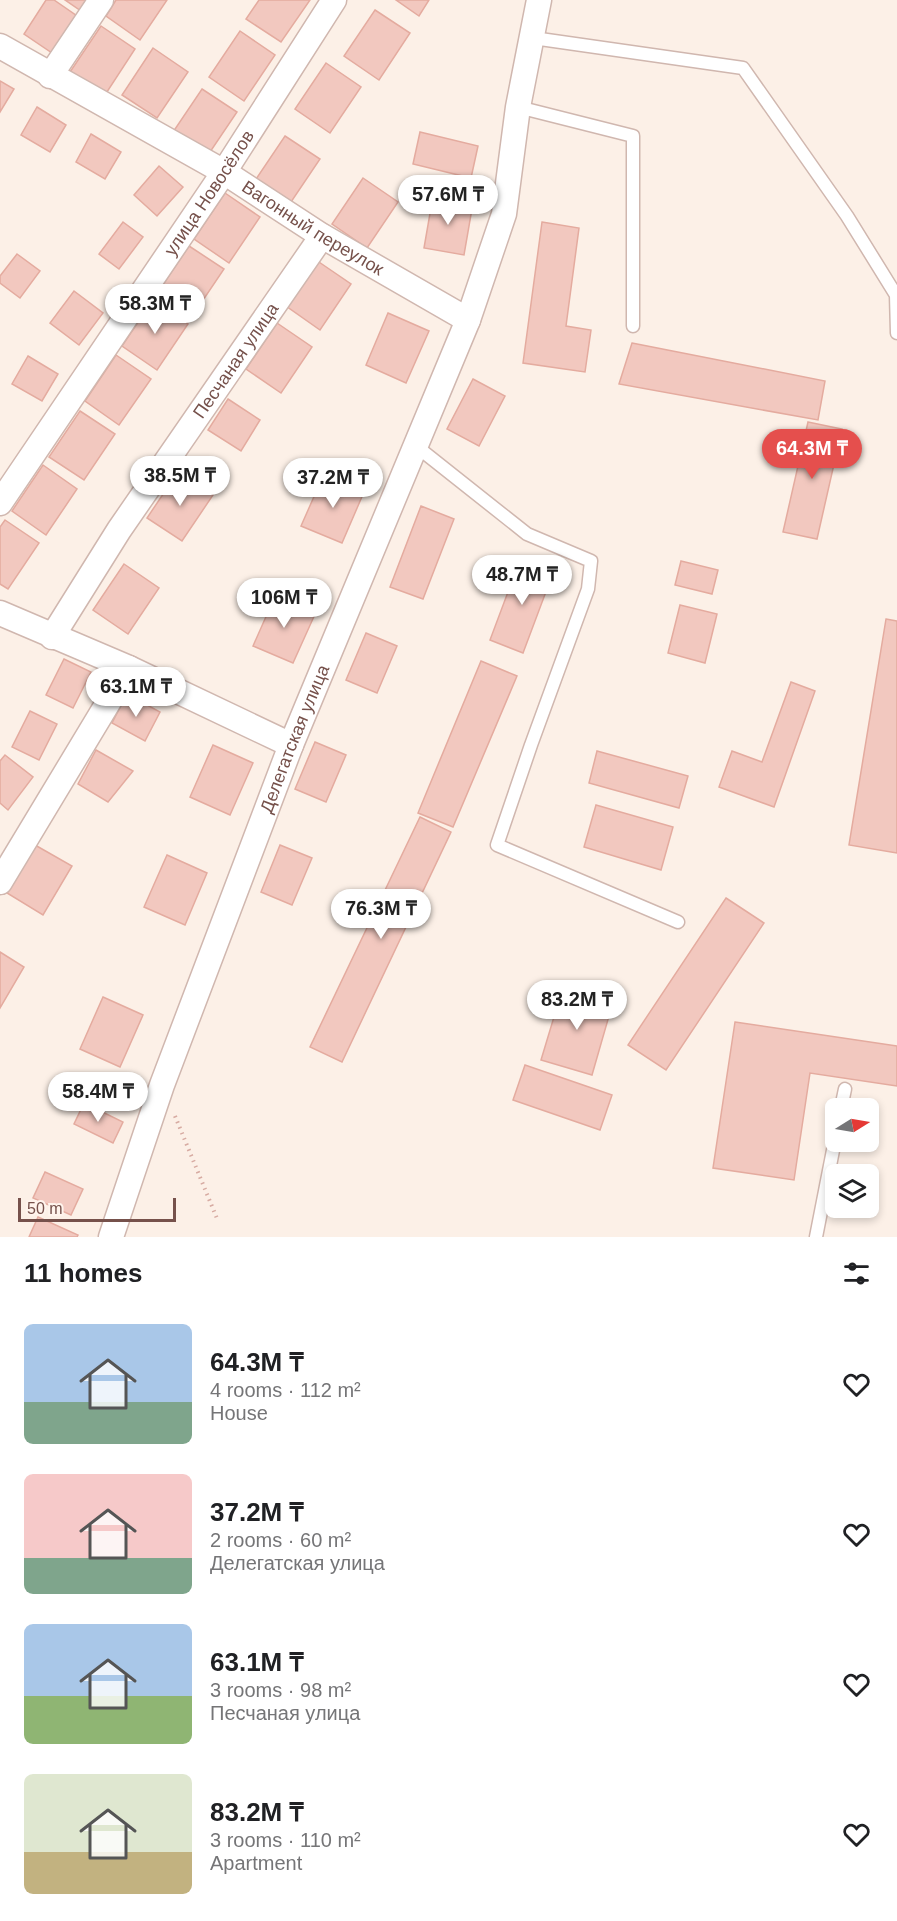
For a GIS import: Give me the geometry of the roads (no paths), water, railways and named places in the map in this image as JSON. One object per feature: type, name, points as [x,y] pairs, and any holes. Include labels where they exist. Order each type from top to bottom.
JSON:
[{"type":"street","points":[[50,76],[101,0]]},
{"type":"street","name":"улица Новосёлов","points":[[0,503],[224,172],[334,0]]},
{"type":"street","name":"Делегатская улица","points":[[111,1237],[162,1085],[291,745],[468,320],[504,214],[518,107],[539,0]]},
{"type":"street","name":"Вагонный переулок","points":[[0,46],[224,172],[322,236],[468,320]]},
{"type":"street","name":"Песчаная улица","points":[[52,636],[119,530],[322,236]]},
{"type":"street","points":[[0,613],[129,668],[291,745]]},
{"type":"street","points":[[0,882],[129,668]]},
{"type":"lane","points":[[533,38],[743,68],[847,216],[897,294],[897,333]]},
{"type":"lane","points":[[518,107],[633,136],[633,326]]},
{"type":"lane","points":[[416,446],[527,534],[591,561],[588,589],[531,745],[498,845],[678,922]]},
{"type":"lane","points":[[843,1098],[845,1089]]},
{"type":"lane","points":[[816,1237],[833,1152]]}]
